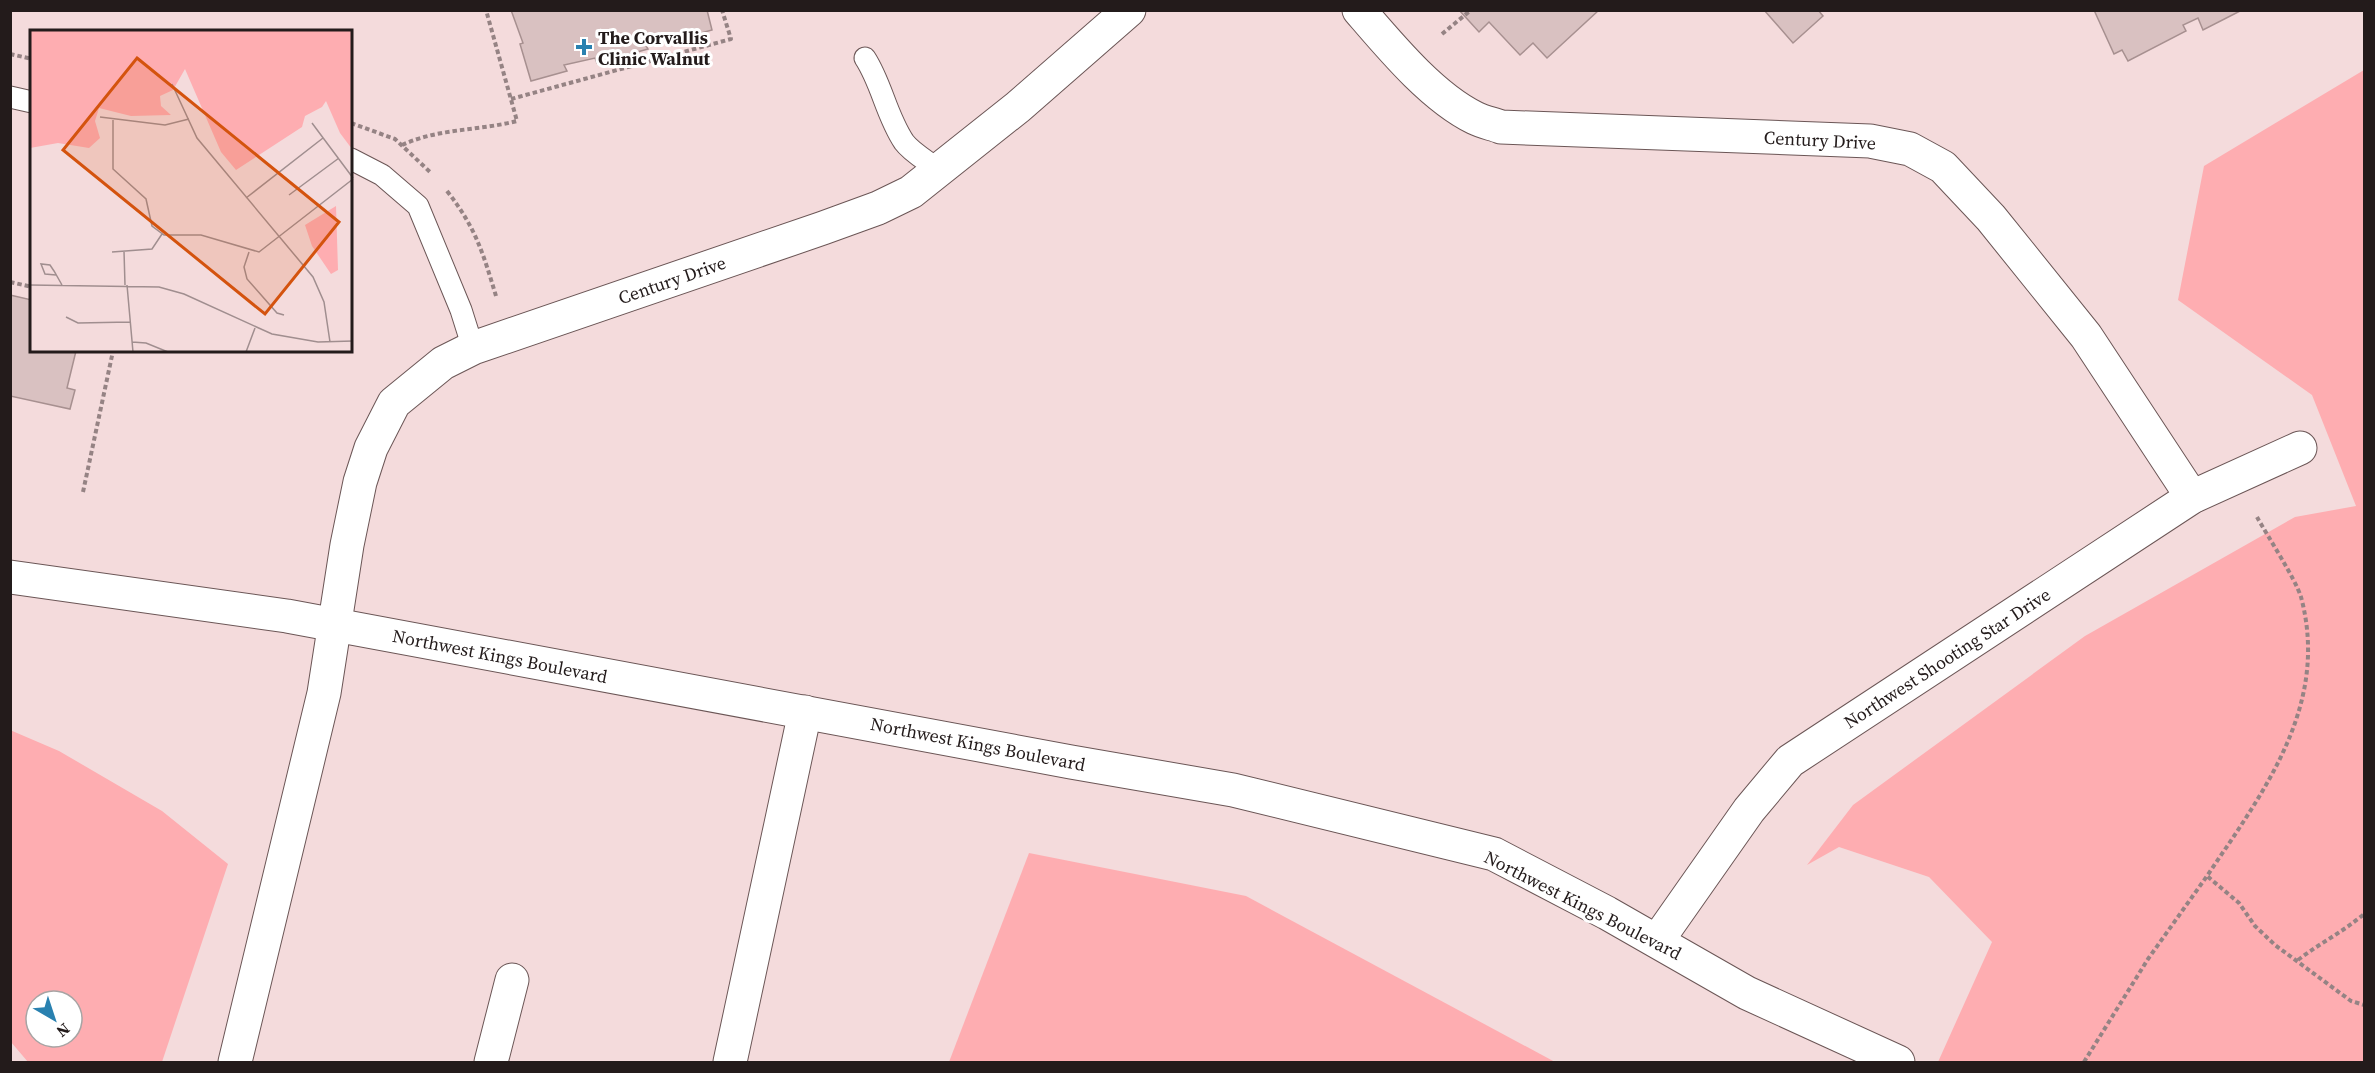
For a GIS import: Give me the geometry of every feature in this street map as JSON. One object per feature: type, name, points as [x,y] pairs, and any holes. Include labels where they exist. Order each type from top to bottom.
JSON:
[{"type":"street","name":"Century Drive","points":[[235,1062],[324,693],[336,626],[344,561],[360,482],[383,421],[394,404],[443,363],[473,348],[878,208],[911,192],[1018,107],[1129,10]]},
{"type":"street","name":"Century Drive","points":[[1359,10],[1387,42],[1445,99],[1475,118],[1501,127],[1870,141],[1910,150],[1943,167],[2020,250],[2086,336],[2192,497]]},
{"type":"street","name":"Northwest Shooting Star Drive","points":[[1657,941],[1749,810],[1790,761],[2192,497],[2300,448]]},
{"type":"street","name":"Northwest Kings Boulevard","points":[[10,577],[287,616],[1233,790],[1494,854],[1657,941],[1748,993],[1898,1062]]},
{"type":"street","points":[[730,1062],[804,712]]},
{"type":"street","points":[[491,1062],[512,980]]},
{"type":"lane","points":[[865,58],[876,76],[888,112],[905,144],[940,171]]},
{"type":"lane","points":[[10,97],[30,102]]},
{"type":"lane","points":[[352,160],[382,175],[418,206],[461,310],[473,348]]},
{"type":"path","points":[[402,145],[421,136],[454,129],[490,128],[517,122],[486,10]]},
{"type":"path","points":[[511,99],[731,39],[722,10]]},
{"type":"path","points":[[1442,34],[1471,10]]},
{"type":"path","points":[[10,54],[30,59]]},
{"type":"path","points":[[10,282],[30,287]]},
{"type":"path","points":[[83,492],[113,352]]},
{"type":"path","points":[[2084,1062],[2148,959],[2262,794],[2297,722],[2310,657],[2300,596],[2257,517]]},
{"type":"path","points":[[2207,876],[2239,903],[2255,926],[2275,945],[2351,1000],[2364,1005]]},
{"type":"path","points":[[2298,960],[2317,945],[2339,935],[2364,914]]},
{"type":"shaded area","points":[[2364,70],[2364,1062],[1938,1062],[1992,942],[1929,877],[1839,847],[1807,865],[1853,805],[2085,636],[2295,517],[2356,506],[2312,395],[2178,300],[2204,166]]},
{"type":"shaded area","points":[[10,730],[59,751],[162,811],[228,864],[162,1062],[28,1062],[11,1042]]},
{"type":"shaded area","points":[[1029,853],[1246,896],[1555,1062],[949,1062]]},
{"type":"building","name":"The Corvallis Clinic Walnut","points":[[511,10],[707,10],[712,30],[676,40],[673,35],[645,44],[648,49],[597,63],[595,58],[564,65],[567,71],[531,81],[520,44],[523,43]]},
{"type":"building","points":[[1459,10],[1599,10],[1547,58],[1533,43],[1520,55],[1489,22],[1479,32]]},
{"type":"building","points":[[1764,10],[1818,10],[1823,16],[1793,43]]},
{"type":"building","points":[[2094,10],[2242,10],[2203,30],[2198,18],[2183,25],[2186,31],[2128,61],[2122,50],[2114,54]]},
{"type":"building","points":[[10,295],[30,300],[30,352],[76,352],[67,388],[75,390],[70,409],[10,396]]},
{"type":"place","name":"The Corvallis Clinic Walnut","points":[[584,47]]}]
